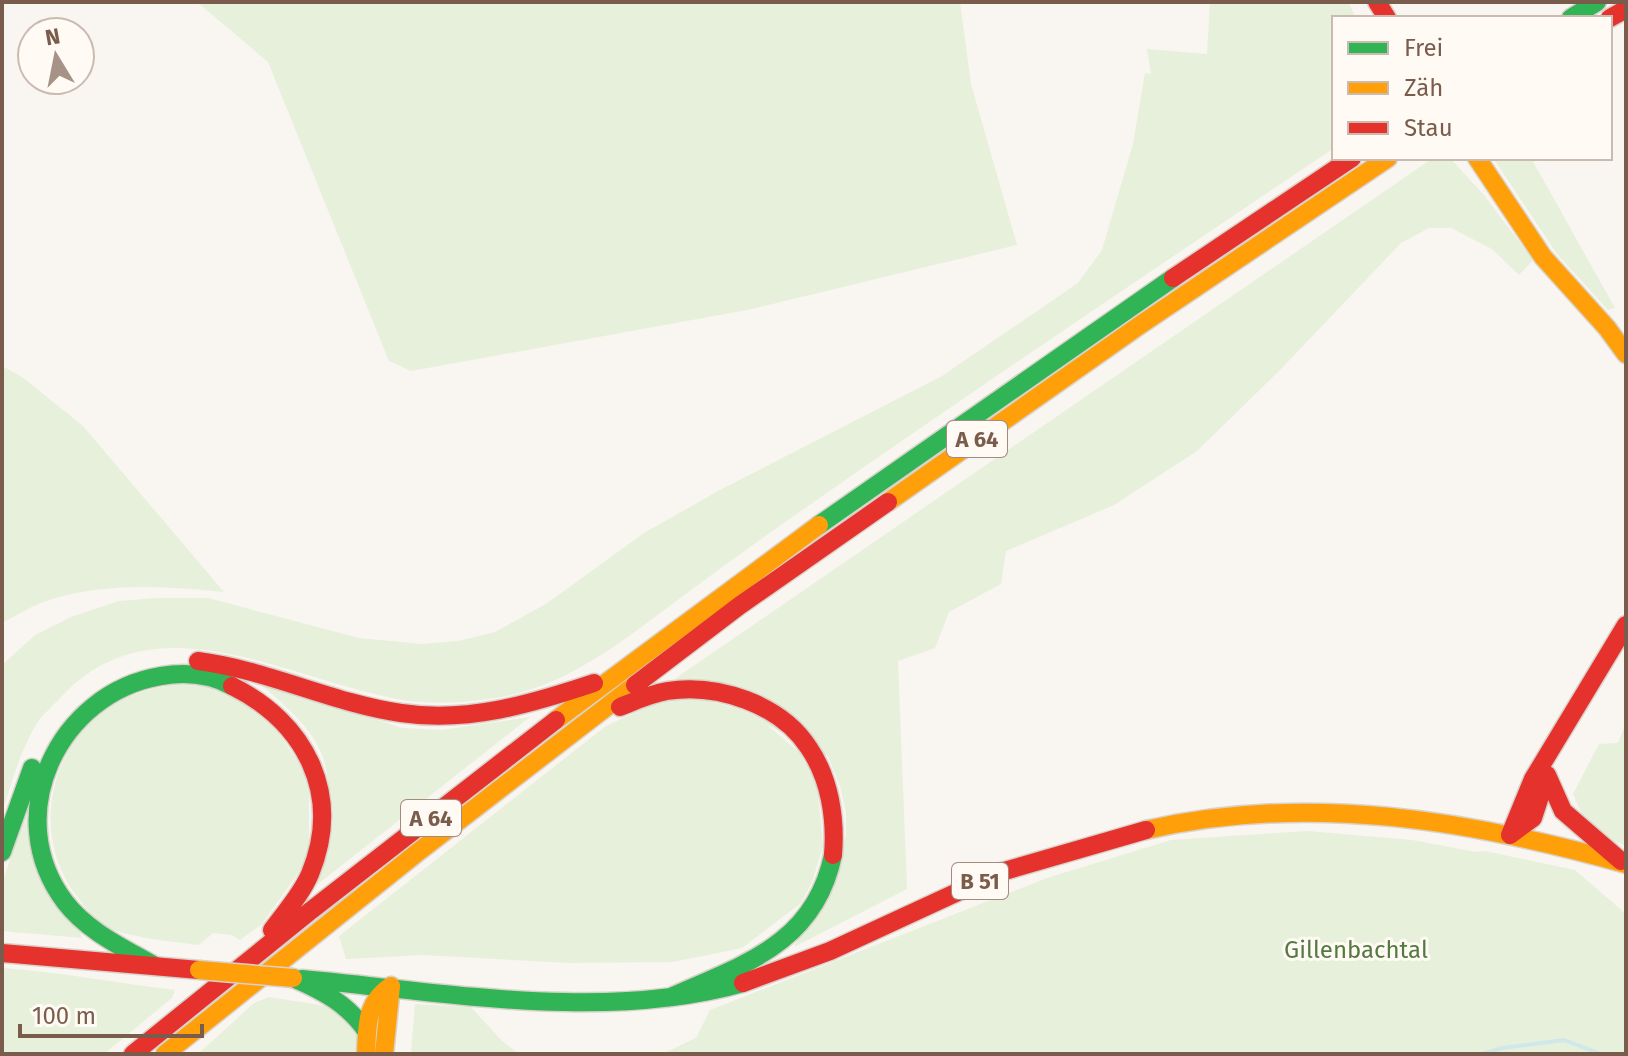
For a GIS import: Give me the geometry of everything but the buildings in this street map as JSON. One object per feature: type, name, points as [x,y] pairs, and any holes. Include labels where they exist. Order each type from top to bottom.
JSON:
[{"type":"main road","points":[[1574,16],[1597,2]]},
{"type":"main road","name":"A 64","points":[[133,1054],[249,959],[613,676],[852,500],[1115,316],[1349,160]]},
{"type":"main road","name":"A 64","points":[[165,1054],[574,731],[751,598],[1140,325],[1385,160]]},
{"type":"main road","points":[[1478,160],[1543,257],[1607,328],[1626,354]]},
{"type":"main road","points":[[1510,835],[1533,779],[1626,625]]},
{"type":"main road","points":[[2,852],[46,735],[68,705],[97,682],[125,669],[183,659],[225,663],[260,671],[369,707],[412,716],[447,717],[483,715],[518,708],[613,676]]},
{"type":"main road","points":[[155,966],[90,927],[69,907],[48,872],[37,822],[38,799],[45,771],[58,741],[77,718],[99,699],[127,683],[156,674],[193,674],[226,682],[251,694],[277,712],[296,735],[316,779],[321,832],[314,860],[302,891],[249,959]]},
{"type":"main road","points":[[574,731],[654,693],[677,688],[716,691],[756,705],[801,737],[830,795],[834,854],[824,886],[809,912],[790,935],[768,951],[673,996]]},
{"type":"main road","points":[[1510,835],[1534,820],[1556,743]]},
{"type":"main road","points":[[1547,775],[1563,811],[1625,867]]},
{"type":"main road","name":"B 51","points":[[2,953],[546,1000],[610,1001],[673,996],[732,985],[786,970],[989,877],[1058,854],[1193,821],[1268,813],[1332,812],[1395,816],[1510,835],[1625,867]]},
{"type":"main road","name":"B 51","points":[[1395,816],[1436,828],[1625,867]]},
{"type":"main road","points":[[187,1054],[282,959]]},
{"type":"main road","points":[[293,978],[344,1002],[367,1032]]},
{"type":"main road","points":[[366,1054],[368,1010],[372,1000],[391,986]]},
{"type":"main road","points":[[384,1054],[391,986]]},
{"type":"green space","points":[[197,2],[960,2],[971,84],[1017,245],[747,310],[411,371],[389,361],[268,62]]},
{"type":"green space","points":[[1210,2],[1348,2],[1355,16],[1332,16],[1332,149],[876,459],[600,656],[527,691],[489,699],[422,702],[354,689],[222,652],[178,648],[136,652],[96,668],[42,717],[26,744],[2,812],[2,665],[35,635],[71,617],[119,601],[157,598],[208,598],[359,638],[422,644],[458,641],[495,632],[546,604],[644,533],[720,490],[942,376],[1078,283],[1102,250],[1133,144],[1145,73],[1151,74],[1147,49],[1207,54]]},
{"type":"green space","points":[[1430,160],[1452,160],[1483,194],[1533,260],[1519,275],[1492,249],[1451,228],[1429,228],[1401,243],[1280,370],[1197,451],[1114,505],[1006,551],[1001,584],[949,612],[935,648],[898,661],[907,889],[794,947],[846,837],[846,813],[840,786],[828,756],[676,678]]},
{"type":"green space","points":[[1494,160],[1532,160],[1615,308],[1608,310],[1557,254]]},
{"type":"green space","points":[[2,366],[22,377],[83,426],[224,592],[157,587],[90,591],[46,601],[2,623]]},
{"type":"green space","points":[[255,679],[402,728],[442,730],[530,717],[318,884],[327,814],[325,763],[307,729]]},
{"type":"green space","points":[[176,684],[208,687],[265,713],[309,777],[309,858],[262,924],[240,940],[232,935],[213,933],[199,945],[111,929],[96,919],[78,898],[64,875],[55,851],[51,826],[57,776],[68,752],[83,731],[102,712],[119,701]]},
{"type":"green space","points":[[695,697],[753,713],[799,752],[817,783],[823,846],[812,882],[801,903],[742,948],[673,962],[568,963],[422,955],[346,959],[339,936],[606,726],[660,701]]},
{"type":"green space","points":[[1626,723],[1626,846],[1614,841],[1582,814],[1573,794],[1599,744],[1618,743]]},
{"type":"green space","points":[[26,814],[82,938],[2,931],[2,883]]},
{"type":"green space","name":"Gillenbachtal","points":[[1307,831],[1412,840],[1575,870],[1626,914],[1626,1054],[662,1054],[696,1038],[710,1010],[1047,878],[1171,840]]},
{"type":"green space","points":[[2,968],[175,990],[172,998],[104,1054],[2,1054]]},
{"type":"green space","points":[[269,997],[332,1007],[352,1018],[360,1054],[198,1054],[254,1003]]},
{"type":"green space","points":[[415,1004],[471,1007],[501,1040],[519,1054],[411,1054]]},
{"type":"waterway","points":[[1482,1054],[1502,1048],[1564,1040],[1601,1054]]},
{"type":"traffic: fast","points":[[1574,16],[1597,2]]},
{"type":"traffic: fast","points":[[819,525],[1173,278]]},
{"type":"traffic: fast","points":[[155,966],[95,931],[65,902],[46,868],[38,833],[40,797],[50,763],[68,732],[93,706],[125,687],[179,674],[206,677],[232,686]]},
{"type":"traffic: fast","points":[[2,852],[32,768]]},
{"type":"traffic: fast","points":[[673,996],[751,961],[793,930],[811,910],[824,885],[833,855]]},
{"type":"traffic: fast","points":[[293,978],[334,999],[367,1032]]},
{"type":"traffic: fast","points":[[302,979],[467,996],[580,1002],[635,1001],[690,995],[743,983]]},
{"type":"traffic: slow","points":[[888,502],[1140,325],[1385,160]]},
{"type":"traffic: slow","points":[[1478,160],[1543,257],[1607,328],[1626,354]]},
{"type":"traffic: slow","points":[[556,720],[819,525]]},
{"type":"traffic: slow","points":[[165,1054],[418,852],[635,685]]},
{"type":"traffic: slow","points":[[1146,830],[1207,819],[1267,814],[1328,813],[1388,817],[1508,835],[1626,864]]},
{"type":"traffic: slow","points":[[199,970],[293,978]]},
{"type":"traffic: slow","points":[[366,1054],[372,1007],[391,986]]},
{"type":"traffic: slow","points":[[384,1054],[391,986]]},
{"type":"traffic: jam","points":[[1377,2],[1386,16]]},
{"type":"traffic: jam","points":[[1612,17],[1626,9]]},
{"type":"traffic: jam","points":[[1173,278],[1349,160]]},
{"type":"traffic: jam","points":[[635,685],[739,606],[888,502]]},
{"type":"traffic: jam","points":[[1510,835],[1533,779],[1626,625]]},
{"type":"traffic: jam","points":[[198,661],[224,665],[375,708],[426,715],[499,710],[594,683]]},
{"type":"traffic: jam","points":[[232,686],[280,719],[311,764],[319,789],[322,816],[319,844],[310,874],[272,930]]},
{"type":"traffic: jam","points":[[620,707],[667,691],[706,690],[746,700],[782,719],[809,748],[827,786],[832,813],[833,855]]},
{"type":"traffic: jam","points":[[133,1054],[556,720]]},
{"type":"traffic: jam","points":[[1547,775],[1563,811],[1621,861]]},
{"type":"traffic: jam","points":[[1510,835],[1533,818],[1547,775]]},
{"type":"traffic: jam","points":[[743,983],[830,951],[1001,872],[1146,830]]},
{"type":"traffic: jam","points":[[2,953],[199,970]]}]
